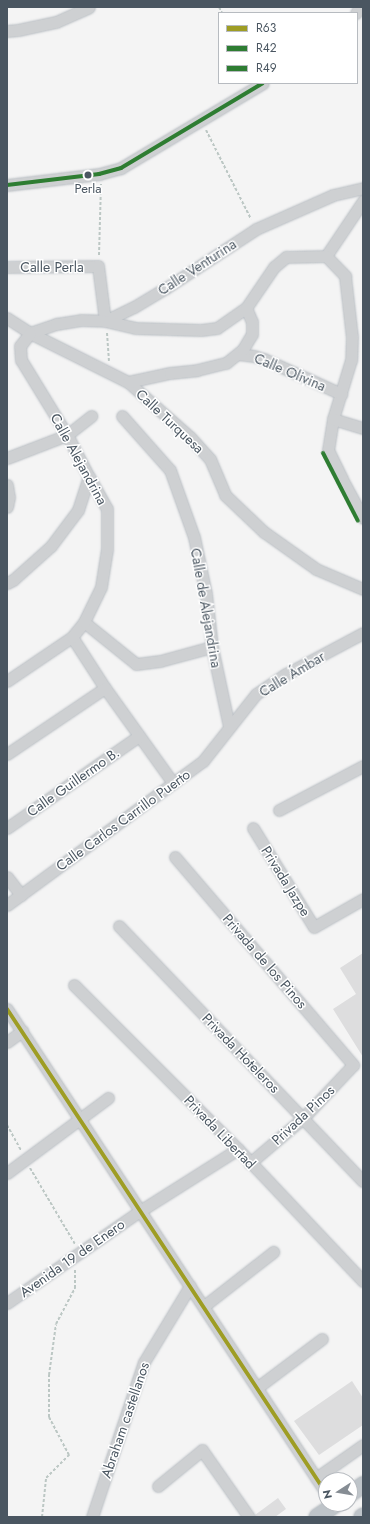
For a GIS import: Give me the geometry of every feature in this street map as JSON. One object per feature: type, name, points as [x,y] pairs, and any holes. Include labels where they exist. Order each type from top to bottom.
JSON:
[{"type":"street","points":[[7,31],[56,22],[89,7]]},
{"type":"street","points":[[7,185],[99,174],[122,168],[261,84]]},
{"type":"street","name":"Calle Venturina","points":[[30,333],[56,324],[81,320],[105,321],[134,307],[166,288],[256,229],[333,195],[363,188]]},
{"type":"street","points":[[326,256],[363,201]]},
{"type":"street","points":[[98,266],[105,321],[135,328],[201,330],[216,328],[246,308],[274,267],[286,257],[326,256],[345,276],[352,337],[351,360],[333,420],[328,450],[363,518]]},
{"type":"street","name":"Calle Perla","points":[[7,267],[98,266]]},
{"type":"street","points":[[128,382],[170,373],[198,370],[226,362],[238,354],[252,334],[252,322],[246,308]]},
{"type":"street","name":"Calle Turquesa","points":[[7,318],[30,333],[109,374],[128,382],[190,437],[210,459],[225,495],[264,532],[316,569],[363,589]]},
{"type":"street","name":"Calle Alejandrina","points":[[7,681],[72,637],[84,622],[101,587],[107,549],[107,509],[88,477],[67,435],[21,360],[20,346],[30,333]]},
{"type":"street","name":"Calle Olivina","points":[[238,354],[264,359],[341,394]]},
{"type":"street","points":[[7,458],[67,435],[91,416]]},
{"type":"street","name":"Calle de Alejandrina","points":[[122,416],[170,470],[194,537],[206,594],[212,647],[230,726]]},
{"type":"street","points":[[333,420],[363,428]]},
{"type":"street","points":[[7,583],[13,580],[51,546],[78,510],[88,477]]},
{"type":"street","points":[[7,485],[9,497],[7,507]]},
{"type":"street","points":[[84,622],[136,664],[160,661],[212,647]]},
{"type":"street","name":"Calle Ámbar","points":[[230,726],[256,694],[286,674],[363,633]]},
{"type":"street","points":[[72,637],[138,736],[173,783]]},
{"type":"street","points":[[7,754],[105,688]]},
{"type":"street","name":"Calle Carlos Carrillo Puerto","points":[[7,905],[202,761],[230,726]]},
{"type":"street","name":"Calle Guillermo B.","points":[[7,828],[138,736]]},
{"type":"street","points":[[279,810],[363,766]]},
{"type":"street","name":"Privada Jazpe","points":[[253,828],[314,927],[363,899]]},
{"type":"street","name":"Privada de los Pinos","points":[[175,857],[353,1065]]},
{"type":"street","points":[[7,877],[21,895]]},
{"type":"street","name":"Privada Hoteleros","points":[[119,926],[363,1181]]},
{"type":"street","name":"Privada Libertad","points":[[74,985],[238,1149],[363,1281]]},
{"type":"street","points":[[7,1009],[258,1387],[318,1481]]},
{"type":"street","points":[[7,1042],[22,1031]]},
{"type":"street","name":"Privada Pinos","points":[[250,1162],[303,1118],[353,1065]]},
{"type":"street","points":[[7,1173],[108,1098]]},
{"type":"street","name":"Avenida 19 de Enero","points":[[7,1303],[140,1211],[238,1149]]},
{"type":"street","points":[[204,1306],[273,1252]]},
{"type":"street","name":"Abraham castellanos","points":[[92,1517],[144,1362],[190,1286]]},
{"type":"street","points":[[258,1387],[322,1339]]},
{"type":"street","points":[[316,1478],[363,1445]]},
{"type":"street","points":[[158,1486],[202,1450],[249,1517]]},
{"type":"path","points":[[201,119],[256,229]]},
{"type":"path","points":[[98,266],[101,243],[99,174]]},
{"type":"path","points":[[105,321],[109,374]]},
{"type":"path","points":[[7,1125],[75,1244],[75,1288],[56,1324],[49,1375],[48,1417],[69,1455],[46,1478],[42,1517]]},
{"type":"building","points":[[363,953],[363,1057],[333,1009],[356,994],[340,968]]},
{"type":"building","points":[[352,1381],[363,1398],[363,1425],[319,1455],[294,1421]]},
{"type":"building","points":[[278,1498],[286,1509],[275,1517],[256,1517],[255,1515]]},
{"type":"transit line","name":"R42","points":[[7,185],[99,174],[121,168],[261,84]]},
{"type":"transit line","name":"R49","points":[[323,453],[358,521]]},
{"type":"transit line","name":"R63","points":[[7,1009],[318,1481]]},
{"type":"place","name":"Perla","points":[[88,175]]}]
